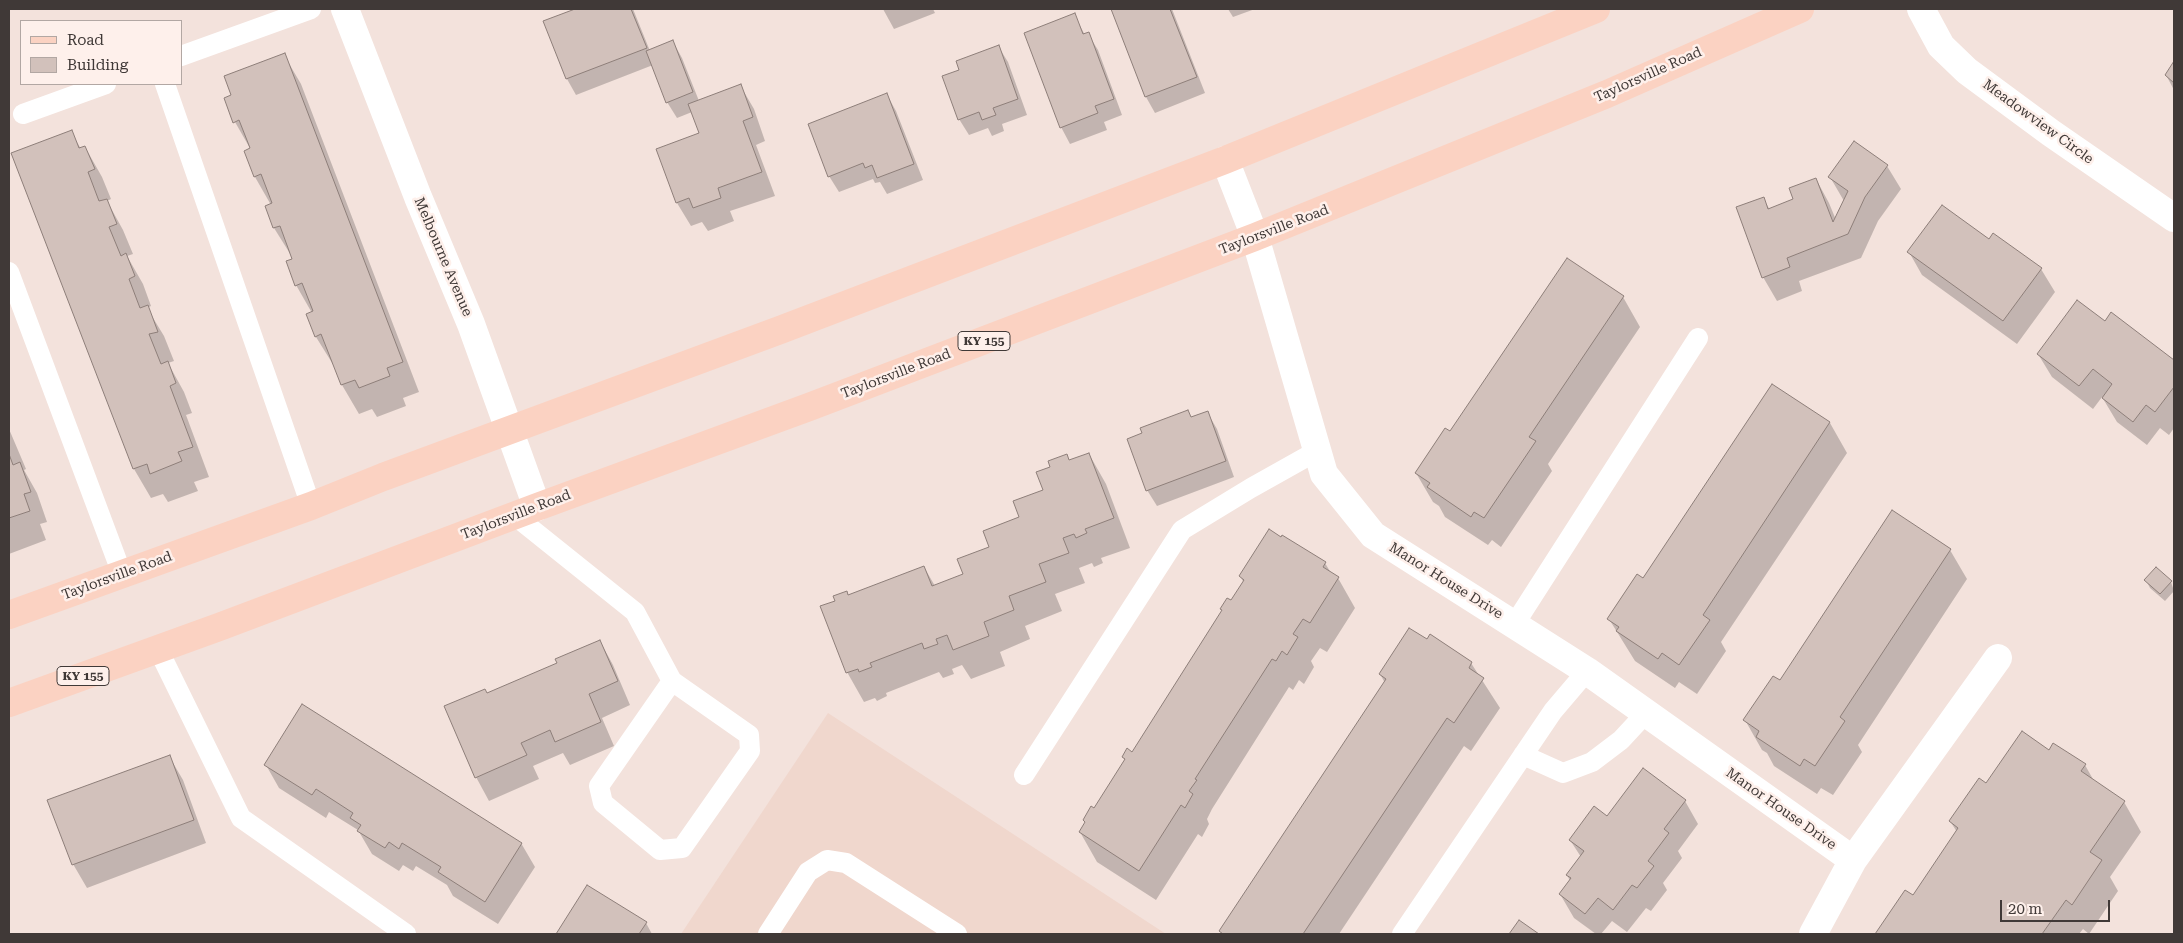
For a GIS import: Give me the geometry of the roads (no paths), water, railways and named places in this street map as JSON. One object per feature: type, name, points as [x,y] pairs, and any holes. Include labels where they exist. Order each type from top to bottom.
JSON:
[{"type":"main road","name":"Taylorsville Road","points":[[9,616],[511,431],[1225,160],[1596,9]]},
{"type":"main road","name":"Taylorsville Road","points":[[9,703],[220,627],[526,511],[809,407],[1256,237],[1607,94],[1800,9]]},
{"type":"main road","points":[[9,715],[42,691]]},
{"type":"street","name":"Melbourne Avenue","points":[[345,9],[418,198],[471,324],[511,431],[526,511]]},
{"type":"street","name":"Meadowview Circle","points":[[1921,9],[1941,46],[1967,71],[2051,133],[2174,218]]},
{"type":"street","name":"Manor House Drive","points":[[1225,160],[1256,237],[1324,474],[1373,535],[1587,671],[1853,860]]},
{"type":"street","points":[[1813,934],[1853,860],[1998,658]]},
{"type":"lane","points":[[182,56],[311,9]]},
{"type":"lane","points":[[23,114],[103,85]]},
{"type":"lane","points":[[165,85],[311,506]]},
{"type":"lane","points":[[9,272],[122,574]]},
{"type":"lane","points":[[1514,625],[1698,338]]},
{"type":"lane","points":[[1024,775],[1182,530],[1251,488],[1317,452]]},
{"type":"lane","points":[[526,511],[635,612],[672,681],[749,735],[750,751],[682,848],[660,850],[603,803],[599,786],[672,681]]},
{"type":"lane","points":[[158,648],[241,818],[406,934]]},
{"type":"lane","points":[[1402,934],[1553,711],[1587,671]]},
{"type":"lane","points":[[1523,755],[1563,773],[1592,762],[1621,740],[1646,713]]},
{"type":"lane","points":[[768,934],[808,872],[827,860],[846,863],[957,934]]}]
